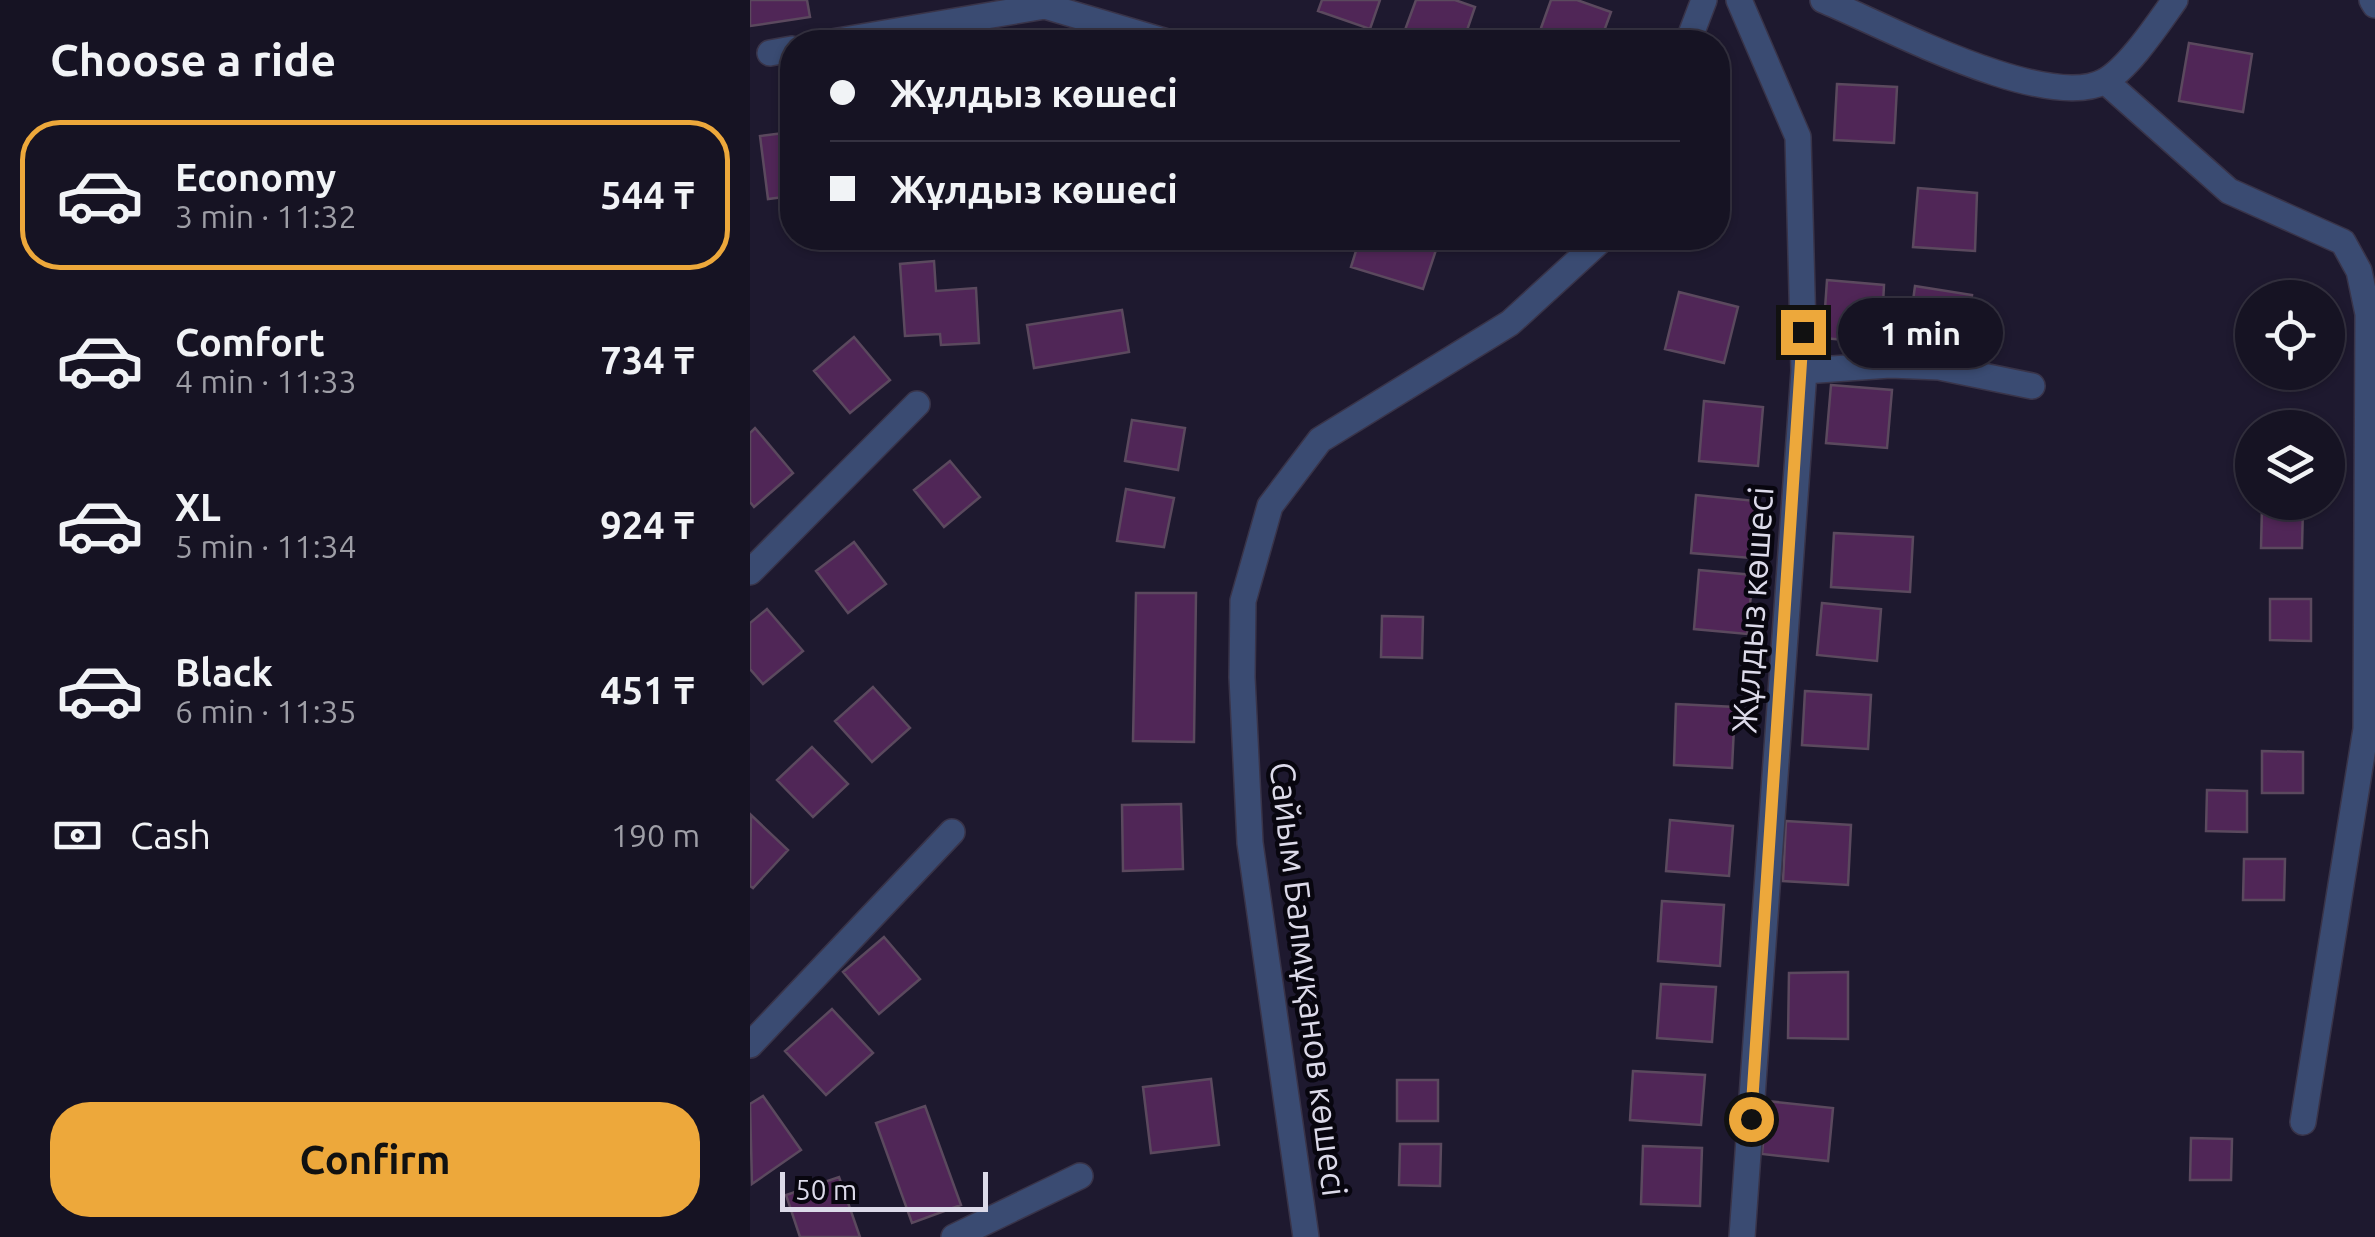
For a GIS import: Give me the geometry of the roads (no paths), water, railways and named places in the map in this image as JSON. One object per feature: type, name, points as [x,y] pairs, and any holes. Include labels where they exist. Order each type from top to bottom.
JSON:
[{"type":"street","points":[[1693,30],[1704,0]]},
{"type":"street","name":"Жұлдыз көшесі","points":[[1739,0],[1798,136],[1804,371],[1742,1237]]},
{"type":"street","points":[[1822,0],[2027,85],[2066,91],[2106,81],[2175,0]]},
{"type":"street","points":[[897,30],[1044,3],[1129,30]]},
{"type":"street","points":[[2106,81],[2205,174],[2229,190],[2343,242],[2359,271],[2365,300],[2366,729],[2303,1122]]},
{"type":"street","name":"Сайым Балмұқанов көшесі","points":[[1306,1237],[1249,824],[1242,676],[1244,600],[1270,506],[1320,440],[1510,323],[1590,250]]},
{"type":"street","points":[[1804,371],[1939,366],[2032,386]]},
{"type":"street","points":[[750,572],[917,404]]},
{"type":"street","points":[[750,1045],[952,832]]},
{"type":"street","points":[[954,1237],[1080,1176]]}]
